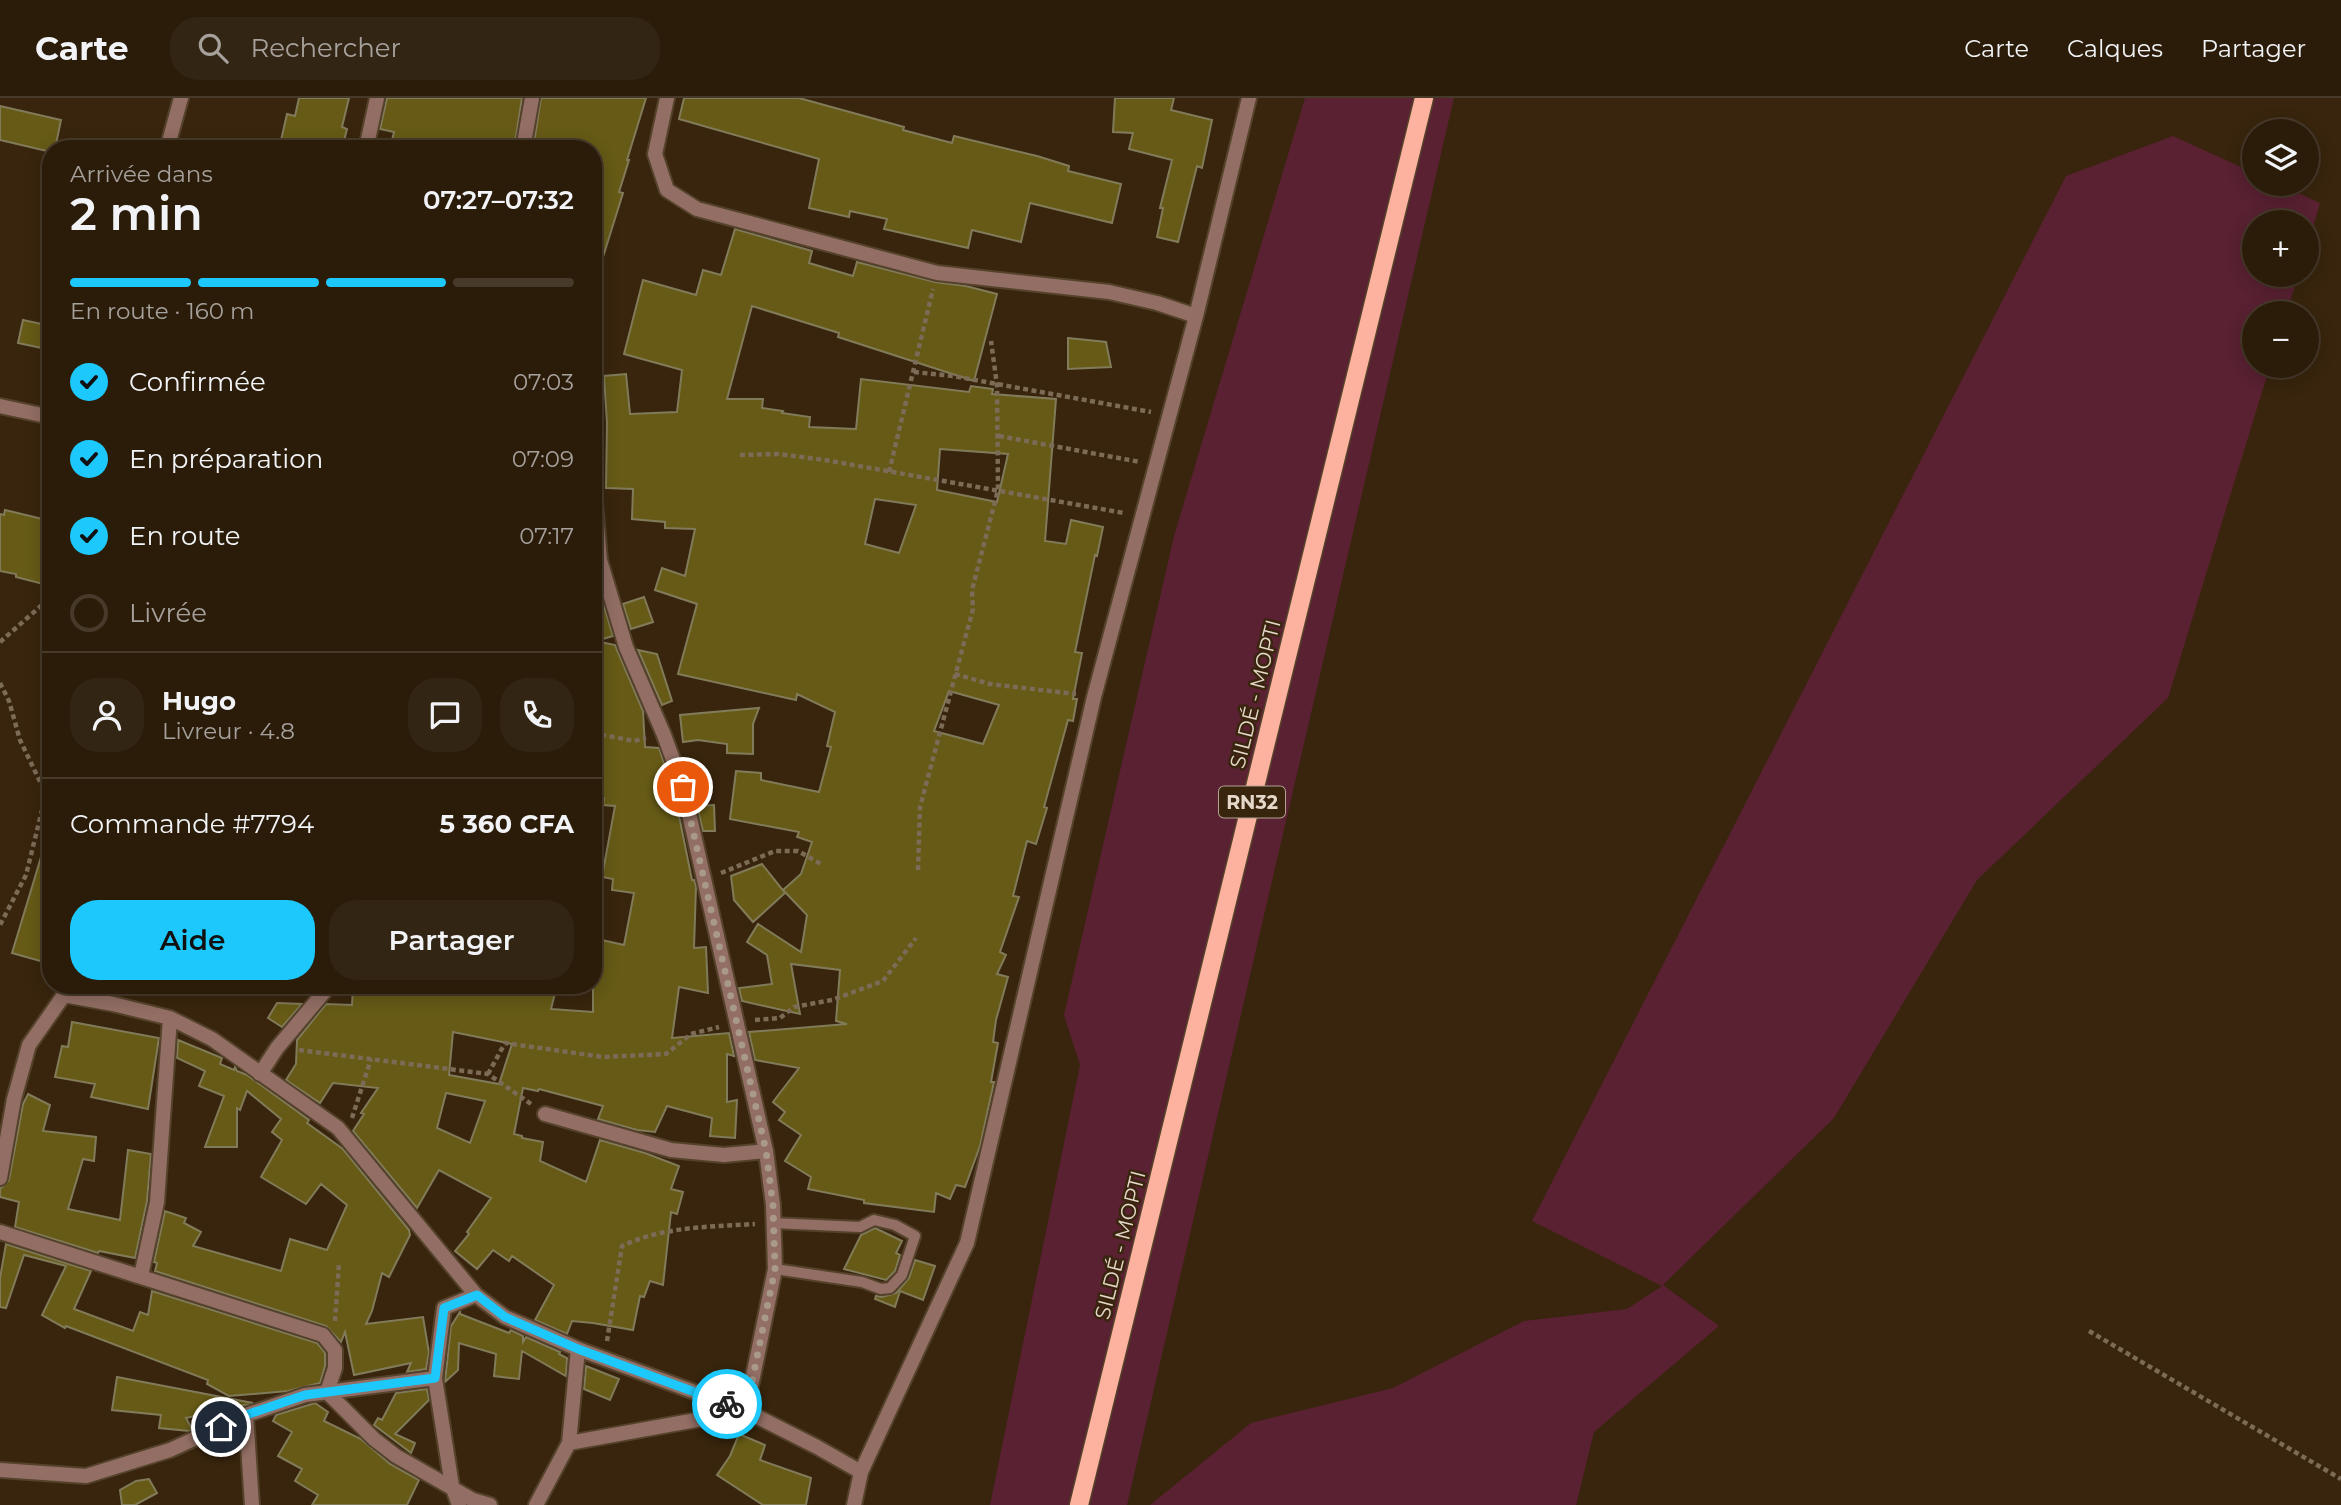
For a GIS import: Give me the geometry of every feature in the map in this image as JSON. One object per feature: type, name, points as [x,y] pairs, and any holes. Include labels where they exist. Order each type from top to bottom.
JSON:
[{"type":"main road","name":"SILDÉ - MOPTI","points":[[1079,1505],[1424,98]]},
{"type":"street","points":[[169,140],[181,98]]},
{"type":"street","points":[[368,140],[377,98]]},
{"type":"street","points":[[525,140],[532,98]]},
{"type":"street","points":[[667,98],[655,155],[667,190],[697,209],[937,273],[1109,292],[1157,303],[1196,316]]},
{"type":"street","points":[[854,1505],[861,1472],[967,1243],[1094,696],[1196,316],[1249,98]]},
{"type":"street","points":[[0,406],[42,415]]},
{"type":"street","points":[[602,567],[626,647],[683,787],[766,1151],[773,1205],[775,1269],[746,1411]]},
{"type":"street","points":[[260,1074],[277,1048],[322,994]]},
{"type":"street","points":[[0,1178],[14,1099],[29,1045],[64,995],[170,1018],[212,1039],[338,1128],[477,1295],[505,1317],[603,1359],[746,1411],[861,1472]]},
{"type":"street","points":[[141,1276],[157,1202],[170,1018]]},
{"type":"street","points":[[545,1114],[671,1150],[724,1155],[766,1151]]},
{"type":"street","points":[[0,1232],[323,1335],[335,1350],[335,1368],[327,1392]]},
{"type":"street","points":[[459,1505],[452,1486],[435,1378],[444,1308],[477,1295]]},
{"type":"street","points":[[536,1505],[569,1443],[578,1349]]},
{"type":"street","points":[[0,1470],[86,1476],[170,1450],[246,1415],[305,1395],[435,1378]]},
{"type":"street","points":[[327,1392],[374,1439],[397,1457],[473,1500],[490,1505]]},
{"type":"street","points":[[569,1443],[746,1411]]},
{"type":"street","points":[[246,1415],[252,1505]]},
{"type":"lane","points":[[773,1223],[860,1227],[874,1220],[895,1225],[915,1236],[902,1275],[890,1287],[881,1289],[862,1282],[775,1269]]},
{"type":"path","points":[[889,472],[937,273]]},
{"type":"path","points":[[918,870],[920,807],[973,609],[972,590],[999,490],[997,385],[991,341]]},
{"type":"path","points":[[914,372],[953,376],[1169,415]]},
{"type":"path","points":[[999,436],[1155,464]]},
{"type":"path","points":[[740,455],[778,454],[825,460],[1142,517]]},
{"type":"path","points":[[0,642],[42,605]]},
{"type":"path","points":[[955,674],[990,684],[1094,696]]},
{"type":"path","points":[[0,683],[9,701],[20,740],[42,786]]},
{"type":"path","points":[[602,735],[634,741],[664,735]]},
{"type":"path","points":[[0,926],[26,876],[42,810]]},
{"type":"path","points":[[705,879],[775,851],[798,851],[821,864]]},
{"type":"path","points":[[488,1074],[505,1043],[603,1057],[666,1054],[691,1034],[737,1022],[780,1018],[794,1007],[832,1000],[883,981],[916,938]]},
{"type":"path","points":[[277,1048],[488,1074],[545,1114]]},
{"type":"path","points":[[344,1136],[354,1114],[371,1059]]},
{"type":"path","points":[[603,1359],[622,1246],[643,1236],[690,1228],[773,1223]]},
{"type":"path","points":[[323,1335],[330,1334],[335,1327],[339,1263]]},
{"type":"path","points":[[2089,1331],[2341,1479]]},
{"type":"shaded area","points":[[1305,98],[1454,98],[1127,1505],[990,1505],[1080,1065],[1064,1015],[1174,536]]},
{"type":"shaded area","points":[[2173,136],[2242,168],[2242,196],[2305,196],[2320,203],[2318,210],[2242,210],[2242,287],[2295,287],[2290,301],[2242,301],[2242,378],[2266,378],[2168,698],[1977,880],[1834,1118],[1663,1285],[1719,1326],[1594,1432],[1576,1505],[1150,1505],[1251,1423],[1393,1388],[1524,1321],[1627,1309],[1662,1286],[1532,1221],[2066,176]]},
{"type":"building","points":[[299,98],[349,98],[342,127],[347,129],[344,140],[281,140],[287,114],[295,116]]},
{"type":"building","points":[[387,98],[522,98],[515,140],[392,140],[394,132],[380,129]]},
{"type":"building","points":[[541,98],[646,98],[619,192],[623,193],[602,260],[602,140],[534,140]]},
{"type":"building","points":[[684,98],[799,98],[952,143],[954,136],[1037,156],[1069,166],[1068,171],[1121,184],[1112,223],[1030,203],[1021,242],[972,230],[968,248],[884,229],[887,219],[850,211],[849,217],[809,208],[819,159],[679,119]]},
{"type":"building","points":[[1115,98],[1174,98],[1171,110],[1212,120],[1202,168],[1197,166],[1178,242],[1157,237],[1163,208],[1160,208],[1172,160],[1129,149],[1133,133],[1113,132]]},
{"type":"building","points":[[0,106],[61,120],[57,140],[42,140],[42,150],[0,140]]},
{"type":"building","points":[[735,229],[812,251],[809,263],[853,276],[857,262],[935,282],[997,294],[974,381],[838,337],[839,333],[752,306],[727,399],[763,399],[762,408],[810,417],[809,427],[856,429],[861,379],[969,392],[971,386],[993,389],[992,394],[1056,399],[1045,541],[1066,544],[1071,520],[1103,527],[1075,652],[1082,653],[1073,699],[1077,699],[1073,721],[1068,720],[1036,844],[1027,841],[1013,896],[1019,897],[1000,952],[1006,955],[997,974],[1008,977],[996,1020],[993,1042],[998,1043],[991,1082],[994,1082],[980,1146],[965,1187],[956,1185],[950,1199],[936,1193],[934,1212],[864,1203],[864,1200],[808,1189],[811,1177],[785,1161],[801,1135],[779,1120],[785,1112],[773,1102],[799,1068],[755,1060],[749,1032],[847,1024],[836,1021],[840,970],[791,964],[800,1014],[742,1001],[739,988],[772,984],[767,955],[747,942],[758,924],[801,952],[807,915],[783,890],[801,874],[812,842],[797,837],[799,832],[730,819],[736,771],[761,773],[761,780],[819,792],[831,747],[827,746],[835,712],[797,694],[796,700],[678,674],[697,604],[655,590],[662,568],[685,576],[695,529],[665,528],[665,522],[632,519],[633,489],[606,488],[607,423],[604,376],[626,374],[630,414],[677,412],[682,370],[624,354],[643,280],[696,295],[703,270],[721,275]],"holes":[[[940,449],[1008,454],[997,502],[937,490]],[[875,499],[916,505],[899,553],[865,544]],[[949,691],[999,705],[983,744],[934,731]]]},
{"type":"building","points":[[23,320],[42,324],[42,348],[18,343]]},
{"type":"building","points":[[1068,338],[1106,342],[1111,367],[1068,369]]},
{"type":"building","points":[[5,510],[42,519],[42,584],[0,571],[0,514],[4,515]]},
{"type":"building","points":[[644,597],[653,622],[631,629],[623,604]]},
{"type":"building","points":[[602,605],[604,606],[613,636],[602,639]]},
{"type":"building","points":[[602,642],[615,645],[643,711],[645,747],[659,748],[670,798],[675,798],[674,806],[677,806],[692,880],[696,886],[694,948],[706,947],[708,993],[679,987],[672,1038],[729,1033],[734,1056],[727,1054],[727,1102],[737,1100],[735,1138],[710,1136],[712,1118],[667,1106],[655,1132],[637,1130],[598,1119],[603,1106],[539,1089],[523,1088],[514,1134],[543,1142],[540,1161],[586,1182],[600,1140],[679,1166],[671,1189],[683,1192],[677,1214],[671,1212],[663,1285],[650,1281],[644,1297],[640,1296],[633,1330],[572,1321],[567,1334],[535,1320],[554,1285],[512,1256],[509,1261],[493,1250],[477,1269],[455,1251],[491,1198],[439,1170],[417,1208],[353,1131],[364,1114],[361,1113],[378,1088],[333,1083],[320,1103],[286,1080],[296,1064],[297,1040],[326,1004],[352,1005],[353,994],[555,994],[551,1009],[593,1012],[593,994],[602,994],[602,940],[624,945],[634,893],[612,890],[613,879],[602,877],[615,806],[603,805]],"holes":[[[453,1032],[512,1044],[499,1084],[449,1075]],[[446,1093],[485,1101],[470,1143],[437,1128]]]},
{"type":"building","points":[[638,650],[657,654],[672,701],[662,705]]},
{"type":"building","points":[[759,708],[753,724],[753,754],[727,753],[727,744],[698,740],[683,742],[680,715]]},
{"type":"building","points":[[714,805],[715,831],[703,831],[697,806]]},
{"type":"building","points":[[42,854],[42,961],[12,953]]},
{"type":"building","points":[[762,864],[785,893],[753,922],[734,900],[731,876]]},
{"type":"building","points":[[277,1003],[302,1004],[282,1027],[268,1018]]},
{"type":"building","points":[[72,1022],[159,1038],[148,1109],[91,1097],[95,1084],[55,1077],[62,1046],[68,1047]]},
{"type":"building","points":[[178,1040],[222,1058],[220,1064],[234,1070],[235,1067],[309,1120],[307,1123],[343,1149],[409,1230],[410,1235],[389,1277],[382,1273],[366,1324],[423,1317],[429,1353],[426,1369],[407,1372],[411,1363],[354,1375],[345,1332],[341,1342],[326,1326],[155,1271],[157,1263],[154,1262],[165,1211],[186,1218],[184,1223],[201,1232],[193,1246],[281,1271],[290,1239],[327,1250],[347,1205],[321,1184],[306,1204],[261,1177],[282,1140],[272,1132],[281,1119],[247,1091],[240,1110],[237,1108],[237,1147],[205,1147],[224,1096],[199,1086],[205,1071],[177,1058]]},
{"type":"building","points":[[28,1094],[50,1105],[43,1131],[96,1137],[94,1161],[83,1159],[68,1209],[120,1220],[128,1150],[151,1154],[147,1201],[135,1258],[99,1251],[98,1253],[15,1227],[19,1202],[0,1197],[0,1189],[9,1180],[23,1104]]},
{"type":"building","points":[[875,1228],[902,1241],[896,1253],[900,1255],[895,1271],[886,1280],[844,1269],[861,1235]]},
{"type":"building","points":[[6,1244],[91,1271],[74,1309],[133,1331],[140,1312],[148,1315],[152,1291],[317,1343],[325,1353],[325,1366],[320,1383],[288,1391],[229,1396],[207,1384],[208,1380],[66,1326],[65,1328],[42,1315],[66,1266],[24,1255],[6,1308],[0,1307],[0,1278]]},
{"type":"building","points":[[915,1260],[935,1266],[923,1300],[900,1291],[895,1307],[875,1299],[876,1296],[896,1293],[909,1278]]},
{"type":"building","points":[[460,1312],[509,1333],[511,1330],[523,1336],[523,1342],[526,1337],[560,1352],[559,1354],[567,1358],[566,1376],[522,1351],[519,1379],[494,1376],[496,1354],[459,1343],[458,1370],[445,1382],[451,1326]]},
{"type":"building","points":[[586,1366],[619,1379],[610,1400],[584,1389]]},
{"type":"building","points":[[117,1377],[253,1403],[186,1418],[192,1429],[189,1431],[159,1428],[161,1415],[112,1410]]},
{"type":"building","points":[[427,1389],[429,1400],[395,1434],[415,1443],[411,1453],[374,1425],[378,1418],[382,1420],[396,1393]]},
{"type":"building","points":[[315,1403],[328,1412],[324,1421],[361,1439],[390,1464],[419,1480],[407,1505],[312,1505],[318,1495],[295,1481],[302,1469],[278,1456],[292,1432],[273,1421],[276,1415]]},
{"type":"building","points":[[739,1434],[765,1445],[760,1460],[811,1478],[806,1505],[763,1505],[717,1475],[730,1456]]},
{"type":"building","points":[[149,1479],[157,1493],[135,1505],[122,1505],[120,1490],[136,1481]]},
{"type":"way so far","points":[[683,787],[766,1151],[773,1205],[775,1269],[746,1411],[727,1404]]},
{"type":"route","points":[[221,1427],[246,1415],[305,1395],[435,1378],[444,1308],[477,1295],[505,1317],[578,1349],[727,1404]]}]
